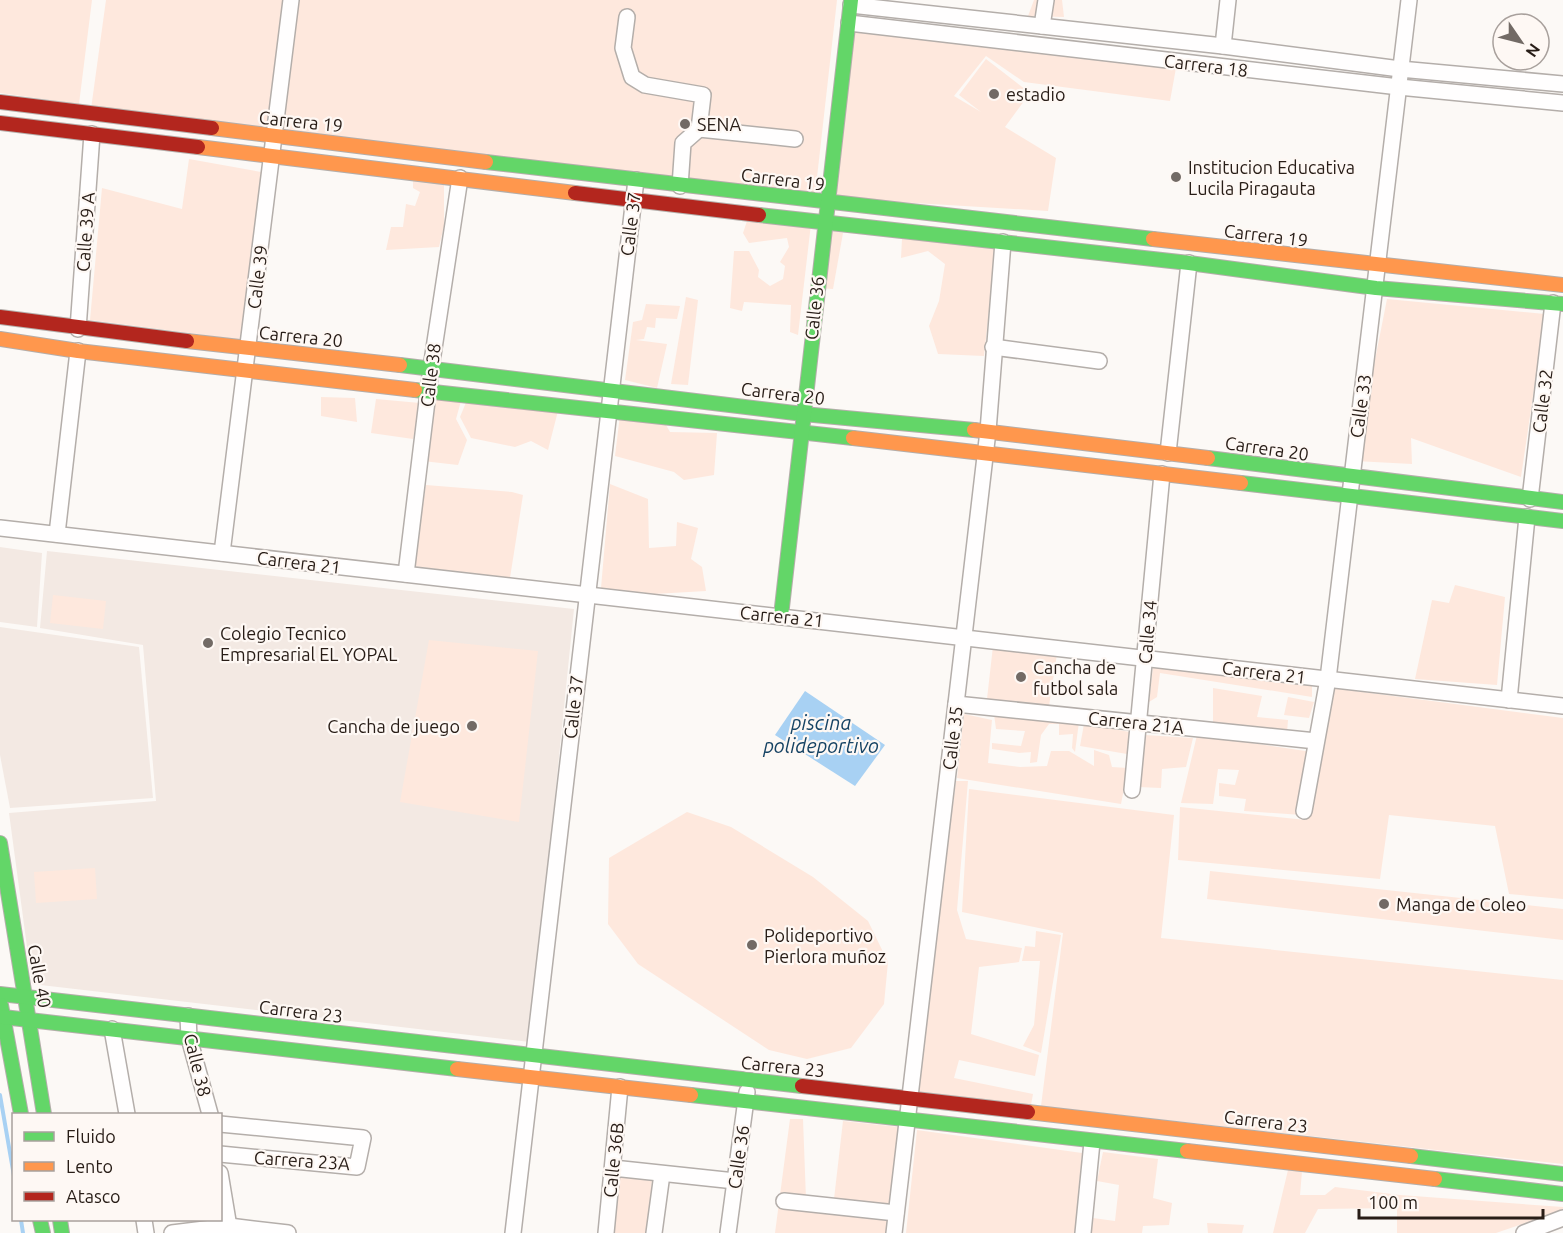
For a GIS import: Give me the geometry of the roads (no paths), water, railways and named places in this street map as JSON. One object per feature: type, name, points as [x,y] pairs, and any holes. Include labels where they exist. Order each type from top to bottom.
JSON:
[{"type":"main road","name":"Calle 36","points":[[781,616],[851,2]]},
{"type":"main road","name":"Carrera 19","points":[[0,102],[680,186],[1379,266],[1563,282]]},
{"type":"main road","name":"Carrera 19","points":[[0,123],[824,224],[1189,263],[1376,288],[1558,303]]},
{"type":"main road","name":"Carrera 20","points":[[0,317],[78,329],[431,368],[803,414],[988,431],[1563,502]]},
{"type":"main road","name":"Carrera 20","points":[[0,339],[78,351],[428,393],[985,452],[1563,521]]},
{"type":"main road","name":"Calle 40","points":[[0,843],[44,1113]]},
{"type":"main road","name":"Carrera 23","points":[[0,995],[1563,1174]]},
{"type":"main road","points":[[0,995],[21,1113]]},
{"type":"main road","points":[[3,1017],[1563,1194]]},
{"type":"street","name":"Calle 39","points":[[222,553],[291,0]]},
{"type":"street","points":[[1042,26],[1046,0]]},
{"type":"street","points":[[1223,46],[1228,0]]},
{"type":"street","name":"Calle 33","points":[[1304,811],[1328,679],[1350,477],[1379,266],[1409,0]]},
{"type":"street","name":"Carrera 18","points":[[851,2],[1400,69],[1563,84]]},
{"type":"street","points":[[627,17],[623,48],[632,77],[645,85],[703,95],[699,129],[683,143],[680,186]]},
{"type":"street","name":"Carrera 18","points":[[849,23],[1399,87],[1563,103]]},
{"type":"street","points":[[699,129],[795,139]]},
{"type":"street","name":"Calle 39 A","points":[[78,329],[92,134]]},
{"type":"street","name":"Calle 38","points":[[406,574],[431,368],[460,178]]},
{"type":"street","name":"Calle 37","points":[[513,1233],[636,180]]},
{"type":"street","name":"Calle 35","points":[[894,1233],[988,431],[1003,242]]},
{"type":"street","points":[[1168,453],[1189,263]]},
{"type":"street","name":"Calle 32","points":[[1530,499],[1558,303]]},
{"type":"street","points":[[993,347],[1099,361]]},
{"type":"street","points":[[57,534],[78,351]]},
{"type":"street","name":"Calle 34","points":[[1132,790],[1162,474]]},
{"type":"street","points":[[1509,700],[1527,517]]},
{"type":"street","name":"Carrera 21","points":[[0,528],[1563,706]]},
{"type":"street","name":"Carrera 21A","points":[[956,704],[1316,741]]},
{"type":"street","name":"Calle 38","points":[[188,1016],[189,1038],[210,1113]]},
{"type":"street","points":[[112,1029],[127,1113]]},
{"type":"street","name":"Calle 36","points":[[728,1233],[748,1080]]},
{"type":"street","name":"Calle 36B","points":[[606,1233],[620,1087]]},
{"type":"street","name":"Carrera 23A","points":[[222,1124],[363,1138],[357,1167],[222,1154]]},
{"type":"street","points":[[1083,1233],[1092,1142]]},
{"type":"street","points":[[613,1168],[735,1180]]},
{"type":"street","points":[[654,1233],[662,1174]]},
{"type":"street","points":[[222,1185],[229,1229]]},
{"type":"street","points":[[784,1201],[896,1213]]},
{"type":"street","points":[[1524,1233],[1563,1218]]},
{"type":"street","points":[[172,1233],[229,1229],[288,1233]]},
{"type":"water","name":"piscina polideportivo","points":[[805,691],[885,745],[855,786],[775,735]]},
{"type":"waterway","points":[[0,1095],[12,1164]]},
{"type":"waterway","points":[[21,1221],[23,1233]]},
{"type":"place","name":"estadio","points":[[994,94]]},
{"type":"place","name":"SENA","points":[[685,124]]},
{"type":"place","name":"Institucion Educativa Lucila Piragauta","points":[[1176,177]]},
{"type":"place","name":"Colegio Tecnico Empresarial EL YOPAL","points":[[208,643]]},
{"type":"place","name":"Cancha de futbol sala","points":[[1021,677]]},
{"type":"place","name":"Cancha de juego","points":[[472,726]]},
{"type":"place","name":"Manga de Coleo","points":[[1384,904]]},
{"type":"place","name":"Polideportivo Pierlora muñoz","points":[[752,945]]}]
